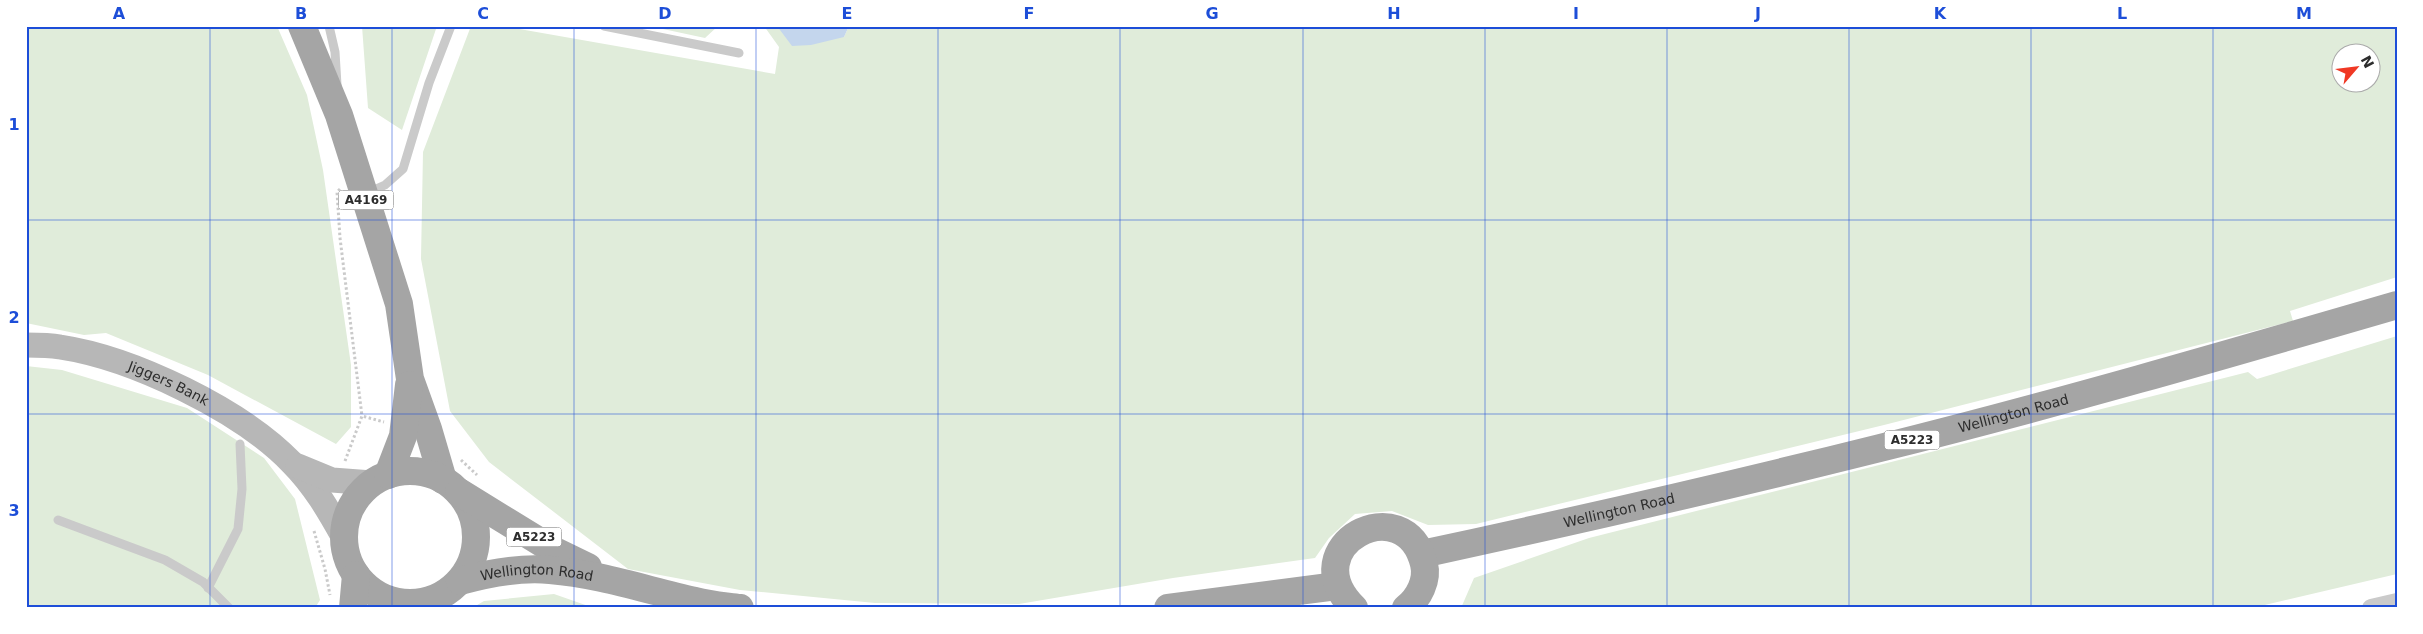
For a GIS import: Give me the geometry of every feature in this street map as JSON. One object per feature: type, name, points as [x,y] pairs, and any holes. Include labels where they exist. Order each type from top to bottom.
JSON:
[{"type":"main road","name":"A4169","points":[[302,26],[339,115],[399,304],[410,379],[451,485]]},
{"type":"main road","name":"Wellington Road","points":[[1422,554],[1581,519],[1881,448],[2161,373],[2397,306]]},
{"type":"main road","name":"A4169","points":[[380,479],[403,436],[410,379]]},
{"type":"main road","points":[[406,471],[426,472],[451,485],[469,507],[476,526],[476,546],[471,564],[460,581],[447,592],[426,604],[390,600],[371,590],[356,575],[347,557],[344,538],[347,517],[357,498],[380,479],[406,471]]},
{"type":"main road","name":"Wellington Road","points":[[451,485],[555,551],[612,579]]},
{"type":"main road","points":[[1354,608],[1344,598],[1337,586],[1335,571],[1338,556],[1345,542],[1357,532],[1371,527],[1387,527],[1401,532],[1413,541],[1422,554],[1425,568],[1424,583],[1418,596],[1406,608]]},
{"type":"main road","name":"Wellington Road","points":[[460,581],[486,574],[516,570],[549,570],[612,579],[697,602],[740,608]]},
{"type":"main road","points":[[353,608],[356,575]]},
{"type":"main road","points":[[1168,608],[1337,586]]},
{"type":"street","name":"Jiggers Bank","points":[[26,344],[61,347],[141,370],[236,417],[292,462],[319,495],[344,538]]},
{"type":"street","name":"Jiggers Bank","points":[[292,462],[332,480],[380,479]]},
{"type":"street","points":[[2374,607],[2397,602]]},
{"type":"lane","points":[[329,26],[335,52],[339,115]]},
{"type":"lane","points":[[361,184],[385,185],[403,169],[429,83],[451,26]]},
{"type":"lane","points":[[604,26],[739,52]]},
{"type":"lane","points":[[208,588],[238,529],[242,488],[240,444]]},
{"type":"lane","points":[[58,520],[165,560],[208,588],[229,608]]},
{"type":"path","points":[[341,464],[346,460],[362,416],[340,238],[337,192],[361,184]]},
{"type":"path","points":[[362,416],[404,428]]},
{"type":"green space","points":[[26,26],[277,26],[307,95],[323,170],[351,365],[351,427],[336,444],[208,375],[106,333],[84,335],[26,323]]},
{"type":"green space","points":[[362,26],[437,26],[402,130],[368,108]]},
{"type":"green space","points":[[471,26],[503,26],[775,74],[779,47],[764,26],[777,26],[778,28],[844,37],[849,26],[2397,26],[2397,277],[2290,311],[2293,321],[1884,425],[1476,524],[1428,525],[1392,511],[1355,514],[1329,538],[1315,558],[1173,578],[1019,604],[875,603],[740,590],[628,569],[489,462],[450,411],[421,259],[423,152]]},
{"type":"green space","points":[[649,26],[718,26],[705,38]]},
{"type":"green space","points":[[2397,336],[2397,574],[2252,608],[1461,608],[1474,578],[1589,538],[2248,372],[2257,379]]},
{"type":"green space","points":[[26,366],[62,370],[187,408],[264,458],[295,499],[320,600],[315,608],[26,608]]},
{"type":"green space","points":[[554,594],[594,608],[472,608],[484,601]]},
{"type":"water","points":[[777,26],[849,26],[844,37],[811,45],[792,46]]}]
